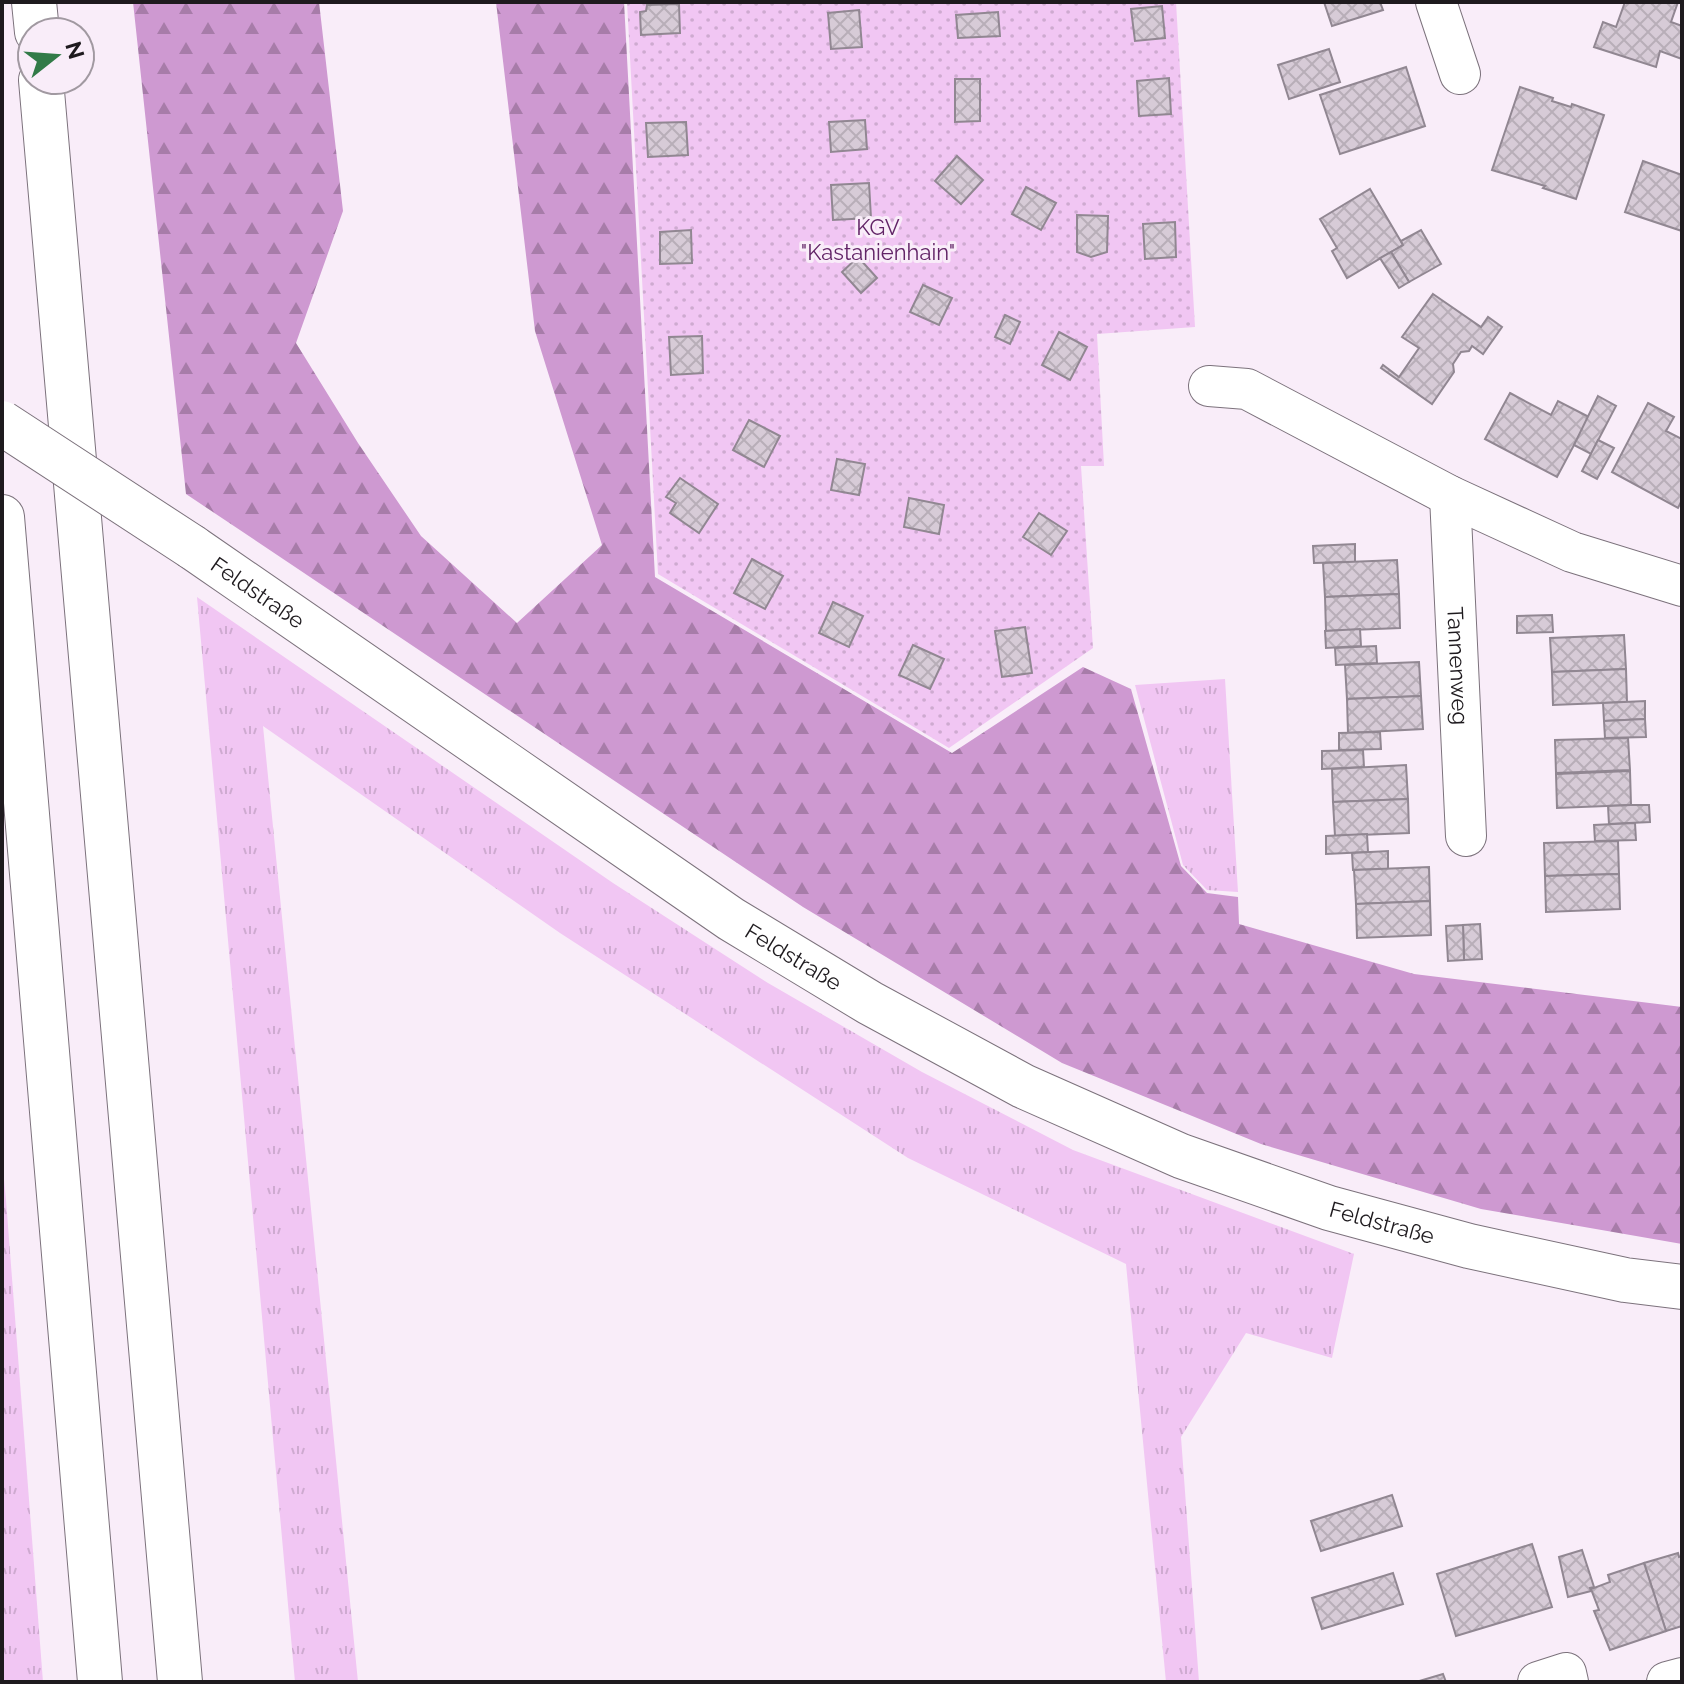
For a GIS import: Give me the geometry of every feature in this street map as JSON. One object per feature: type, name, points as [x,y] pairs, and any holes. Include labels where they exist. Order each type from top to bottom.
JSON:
[{"type":"main road","points":[[42,96],[180,1682]]},
{"type":"main road","name":"Feldstraße","points":[[2,423],[192,547],[731,919],[870,1003],[1023,1086],[1181,1156],[1329,1208],[1469,1246],[1625,1280],[1682,1287]]},
{"type":"main road","points":[[2,517],[100,1682]]},
{"type":"street","points":[[1436,2],[1460,74]]},
{"type":"street","points":[[1209,386],[1247,389],[1450,496],[1572,552],[1682,586]]},
{"type":"street","name":"Tannenweg","points":[[1450,496],[1466,836]]},
{"type":"street","points":[[1538,1682],[1566,1673],[1568,1682]]},
{"type":"street","points":[[1667,1682],[1682,1678]]},
{"type":"green space","points":[[133,2],[319,2],[343,211],[296,343],[421,536],[517,623],[602,545],[535,331],[496,2],[624,2],[655,577],[952,753],[1083,667],[1131,689],[1181,866],[1207,893],[1238,897],[1239,924],[1414,974],[1682,1007],[1682,1244],[1481,1209],[1261,1144],[1062,1063],[803,907],[186,494]]},
{"type":"green space","name":"KGV \"Kastanienhain\"","points":[[627,2],[1176,2],[1195,327],[1097,334],[1104,466],[1081,466],[1093,648],[949,748],[658,574]]},
{"type":"green space","points":[[197,597],[613,883],[768,983],[922,1072],[1073,1150],[1354,1254],[1332,1358],[1246,1333],[1181,1437],[1199,1682],[1166,1682],[1126,1264],[908,1158],[560,933],[263,726],[358,1682],[295,1682]]},
{"type":"green space","points":[[1225,679],[1238,892],[1207,890],[1183,865],[1135,685]]},
{"type":"green space","points":[[2,1158],[6,1200],[43,1682],[2,1682]]},
{"type":"building","points":[[1324,2],[1380,2],[1383,10],[1332,26]]},
{"type":"building","points":[[1625,2],[1678,2],[1671,22],[1682,26],[1682,59],[1660,51],[1656,67],[1594,47],[1603,22],[1616,27]]},
{"type":"building","points":[[679,4],[680,33],[641,35],[640,12],[646,11],[647,5]]},
{"type":"building","points":[[1162,6],[1165,38],[1135,41],[1131,9]]},
{"type":"building","points":[[859,10],[862,47],[831,49],[828,13]]},
{"type":"building","points":[[998,12],[1000,36],[958,38],[956,15]]},
{"type":"building","points":[[1329,49],[1340,82],[1289,99],[1278,65]]},
{"type":"building","points":[[1406,67],[1425,126],[1340,154],[1320,95]]},
{"type":"building","points":[[1169,78],[1171,114],[1139,116],[1137,81]]},
{"type":"building","points":[[955,79],[980,79],[980,121],[955,122]]},
{"type":"building","points":[[1520,87],[1553,98],[1552,101],[1604,115],[1576,199],[1492,170]]},
{"type":"building","points":[[865,120],[867,149],[831,152],[829,122]]},
{"type":"building","points":[[686,122],[688,155],[648,157],[646,123]]},
{"type":"building","points":[[957,156],[983,180],[961,204],[935,181]]},
{"type":"building","points":[[1643,161],[1682,175],[1682,231],[1625,212]]},
{"type":"building","points":[[869,183],[871,218],[833,220],[831,185]]},
{"type":"building","points":[[1026,187],[1056,203],[1041,230],[1012,214]]},
{"type":"building","points":[[1370,189],[1403,245],[1347,278],[1332,251],[1337,248],[1320,219]]},
{"type":"building","points":[[1077,215],[1108,216],[1107,252],[1091,257],[1077,252]]},
{"type":"building","points":[[1175,222],[1176,257],[1145,259],[1143,224]]},
{"type":"building","points":[[691,230],[692,263],[660,264],[660,232]]},
{"type":"building","points":[[1421,230],[1441,264],[1409,282],[1391,252],[1403,245],[1401,241]]},
{"type":"building","points":[[1391,252],[1409,282],[1399,288],[1380,258]]},
{"type":"building","points":[[858,257],[877,278],[861,293],[842,272]]},
{"type":"building","points":[[923,285],[952,298],[939,325],[910,312]]},
{"type":"building","points":[[1433,294],[1481,327],[1488,317],[1502,327],[1483,354],[1472,346],[1469,351],[1461,352],[1453,364],[1454,372],[1432,404],[1381,368],[1383,365],[1399,377],[1419,348],[1402,337]]},
{"type":"building","points":[[1005,315],[1020,322],[1010,344],[995,337]]},
{"type":"building","points":[[1059,332],[1087,347],[1070,380],[1042,365]]},
{"type":"building","points":[[702,336],[703,373],[671,375],[669,337]]},
{"type":"building","points":[[1510,393],[1551,415],[1558,401],[1589,417],[1557,477],[1485,439]]},
{"type":"building","points":[[1598,396],[1616,406],[1591,454],[1574,445]]},
{"type":"building","points":[[1648,403],[1674,417],[1666,431],[1682,439],[1682,500],[1678,508],[1612,472]]},
{"type":"building","points":[[749,420],[780,436],[764,467],[733,450]]},
{"type":"building","points":[[1598,440],[1614,448],[1597,479],[1582,471]]},
{"type":"building","points":[[837,459],[865,464],[859,495],[831,490]]},
{"type":"building","points":[[680,478],[718,504],[699,533],[670,513],[676,503],[666,497]]},
{"type":"building","points":[[909,498],[944,505],[939,534],[904,527]]},
{"type":"building","points":[[1039,513],[1067,531],[1051,555],[1023,537]]},
{"type":"building","points":[[1355,544],[1355,562],[1314,563],[1313,546]]},
{"type":"building","points":[[752,559],[783,576],[765,609],[734,593]]},
{"type":"building","points":[[1397,560],[1399,594],[1325,597],[1323,563]]},
{"type":"building","points":[[1399,594],[1400,628],[1326,631],[1325,597]]},
{"type":"building","points":[[833,602],[863,616],[849,647],[819,633]]},
{"type":"building","points":[[1552,615],[1553,632],[1517,633],[1517,616]]},
{"type":"building","points":[[1025,627],[1032,673],[1002,677],[995,631]]},
{"type":"building","points":[[1360,629],[1361,646],[1326,648],[1325,631]]},
{"type":"building","points":[[1624,635],[1626,669],[1552,672],[1550,638]]},
{"type":"building","points":[[913,645],[944,659],[930,689],[899,675]]},
{"type":"building","points":[[1376,646],[1377,663],[1336,665],[1335,648]]},
{"type":"building","points":[[1419,662],[1421,696],[1347,699],[1345,665]]},
{"type":"building","points":[[1626,669],[1627,702],[1553,705],[1552,672]]},
{"type":"building","points":[[1421,696],[1423,729],[1348,733],[1347,699]]},
{"type":"building","points":[[1645,701],[1645,719],[1604,721],[1603,703]]},
{"type":"building","points":[[1645,719],[1646,737],[1605,738],[1604,721]]},
{"type":"building","points":[[1380,732],[1381,749],[1339,750],[1339,733]]},
{"type":"building","points":[[1628,738],[1630,770],[1556,773],[1555,740]]},
{"type":"building","points":[[1363,750],[1364,767],[1322,769],[1322,751]]},
{"type":"building","points":[[1406,765],[1408,799],[1333,802],[1332,769]]},
{"type":"building","points":[[1630,771],[1631,805],[1557,808],[1556,774]]},
{"type":"building","points":[[1408,799],[1409,833],[1335,836],[1333,802]]},
{"type":"building","points":[[1649,805],[1650,822],[1609,824],[1608,806]]},
{"type":"building","points":[[1635,823],[1636,840],[1595,841],[1594,825]]},
{"type":"building","points":[[1367,834],[1368,852],[1326,854],[1326,836]]},
{"type":"building","points":[[1618,841],[1619,874],[1545,876],[1544,843]]},
{"type":"building","points":[[1388,851],[1388,869],[1353,870],[1352,853]]},
{"type":"building","points":[[1429,867],[1430,901],[1356,904],[1354,870]]},
{"type":"building","points":[[1619,874],[1620,909],[1546,912],[1545,876]]},
{"type":"building","points":[[1430,901],[1431,935],[1357,938],[1356,904]]},
{"type":"building","points":[[1480,924],[1482,959],[1464,960],[1463,925]]},
{"type":"building","points":[[1463,925],[1464,960],[1448,961],[1446,926]]},
{"type":"building","points":[[1392,1495],[1402,1526],[1321,1551],[1311,1521]]},
{"type":"building","points":[[1532,1544],[1552,1607],[1456,1636],[1437,1574]]},
{"type":"building","points":[[1582,1550],[1594,1587],[1590,1588],[1591,1591],[1568,1597],[1559,1557]]},
{"type":"building","points":[[1678,1553],[1679,1557],[1682,1556],[1682,1626],[1666,1631],[1644,1563]]},
{"type":"building","points":[[1644,1563],[1666,1631],[1610,1650],[1594,1611],[1599,1610],[1591,1589],[1610,1582],[1608,1575]]},
{"type":"building","points":[[1393,1573],[1403,1604],[1322,1629],[1312,1598]]},
{"type":"building","points":[[1443,1674],[1446,1682],[1416,1682]]}]
